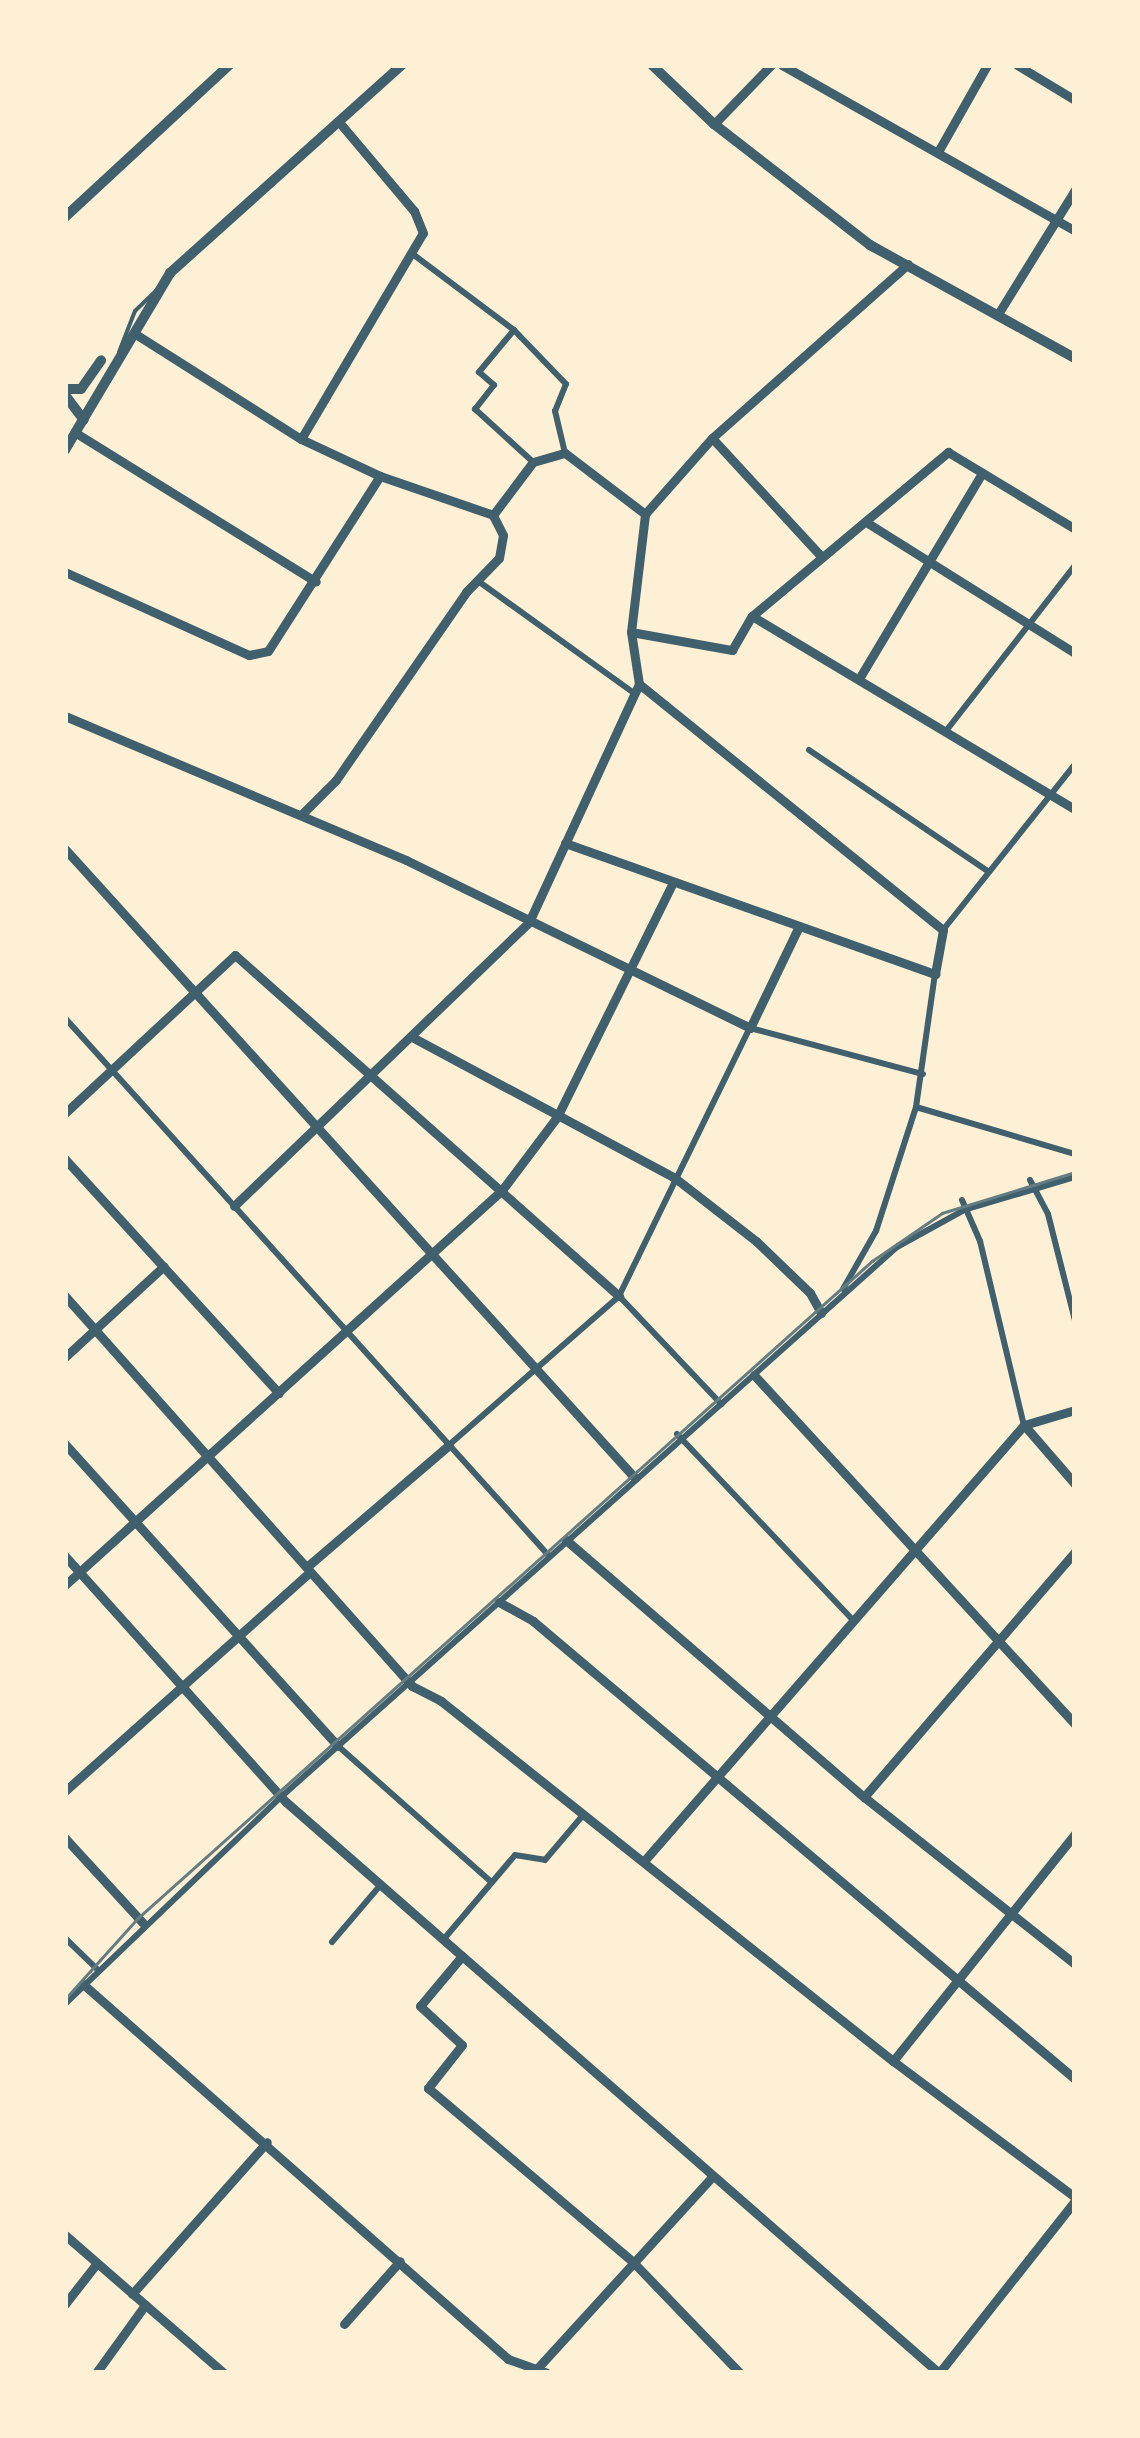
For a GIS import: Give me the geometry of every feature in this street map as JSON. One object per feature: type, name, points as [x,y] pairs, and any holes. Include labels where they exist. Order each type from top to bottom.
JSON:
[{"type":"street","points":[[65,218],[229,65]]},
{"type":"street","points":[[65,450],[170,274],[402,65]]},
{"type":"street","points":[[652,65],[714,124],[870,245],[1075,358]]},
{"type":"street","points":[[714,124],[771,65]]},
{"type":"street","points":[[782,65],[939,150],[1075,231]]},
{"type":"street","points":[[939,150],[987,65]]},
{"type":"street","points":[[1017,65],[1075,100]]},
{"type":"street","points":[[300,440],[414,256],[423,233],[420,220],[340,123]]},
{"type":"street","points":[[998,314],[1075,190]]},
{"type":"street","points":[[414,256],[514,330],[566,384],[556,410],[564,453],[645,514]]},
{"type":"street","points":[[234,1206],[372,1078],[528,922],[637,689],[630,632],[645,514],[712,438],[908,264]]},
{"type":"street","points":[[514,330],[479,372],[494,385],[475,408],[533,462]]},
{"type":"street","points":[[137,335],[300,440],[380,476],[493,515]]},
{"type":"street","points":[[84,420],[65,392],[81,388],[101,360]]},
{"type":"street","points":[[76,433],[316,582]]},
{"type":"street","points":[[712,438],[820,555]]},
{"type":"street","points":[[630,632],[732,650],[752,616],[820,555],[866,522],[948,452],[1075,529]]},
{"type":"street","points":[[493,515],[533,462],[564,453]]},
{"type":"street","points":[[860,677],[982,474]]},
{"type":"street","points":[[65,572],[249,655],[268,651],[316,582],[380,476]]},
{"type":"street","points":[[302,814],[336,780],[504,546],[493,515]]},
{"type":"street","points":[[866,522],[1075,654]]},
{"type":"street","points":[[946,731],[1026,622],[1075,565]]},
{"type":"street","points":[[477,580],[637,689],[943,930]]},
{"type":"street","points":[[752,616],[860,677],[1075,809]]},
{"type":"street","points":[[65,716],[302,814],[750,1028],[923,1074]]},
{"type":"street","points":[[809,750],[989,872]]},
{"type":"street","points":[[840,1296],[882,1217],[916,1107],[943,930],[1075,764]]},
{"type":"street","points":[[565,844],[935,974]]},
{"type":"street","points":[[65,849],[636,1478]]},
{"type":"street","points":[[65,1585],[209,1460],[502,1190],[557,1117],[673,882]]},
{"type":"street","points":[[65,1791],[618,1296],[799,926]]},
{"type":"street","points":[[65,1114],[234,956],[618,1296],[721,1404]]},
{"type":"street","points":[[65,1018],[349,1329],[549,1556]]},
{"type":"street","points":[[412,1037],[676,1178],[756,1242],[810,1294],[821,1313]]},
{"type":"street","points":[[916,1107],[1075,1154]]},
{"type":"street","points":[[65,1159],[278,1393]]},
{"type":"street","points":[[65,2004],[143,1923],[283,1800],[408,1682],[679,1437],[898,1247],[963,1205],[1075,1177]]},
{"type":"street","points":[[1031,1185],[1048,1214],[1075,1321]]},
{"type":"street","points":[[963,1205],[980,1241],[1024,1424],[1075,1484]]},
{"type":"street","points":[[65,1357],[164,1266]]},
{"type":"street","points":[[65,1296],[408,1682],[584,1814],[893,2062],[1075,2199],[939,2373],[462,1956],[378,1888],[283,1800],[65,1556]]},
{"type":"street","points":[[754,1375],[1075,1724]]},
{"type":"street","points":[[644,1861],[766,1716],[1024,1424],[1075,1410]]},
{"type":"street","points":[[679,1437],[852,1620]]},
{"type":"street","points":[[65,1444],[338,1746],[491,1882]]},
{"type":"street","points":[[566,1540],[766,1716],[1008,1916],[1075,1964]]},
{"type":"street","points":[[864,1797],[1075,1552]]},
{"type":"street","points":[[499,1602],[533,1621],[713,1778],[1075,2079]]},
{"type":"street","points":[[443,1940],[515,1855],[545,1860],[584,1814]]},
{"type":"street","points":[[893,2062],[1075,1834]]},
{"type":"street","points":[[65,1838],[143,1923]]},
{"type":"street","points":[[332,1942],[378,1888]]},
{"type":"street","points":[[65,1938],[96,1970]]},
{"type":"street","points":[[462,1956],[420,2006],[462,2045],[428,2088],[633,2262],[740,2373]]},
{"type":"street","points":[[83,1984],[508,2358],[540,2371],[712,2177]]},
{"type":"street","points":[[132,2294],[267,2142]]},
{"type":"street","points":[[65,2236],[224,2373]]},
{"type":"street","points":[[344,2324],[400,2261]]},
{"type":"street","points":[[65,2304],[97,2263]]},
{"type":"street","points":[[97,2373],[145,2306]]},
{"type":"lane","points":[[115,369],[136,311],[162,288]]},
{"type":"tram line","points":[[65,1999],[138,1918],[872,1261],[942,1213],[1075,1172]]}]
